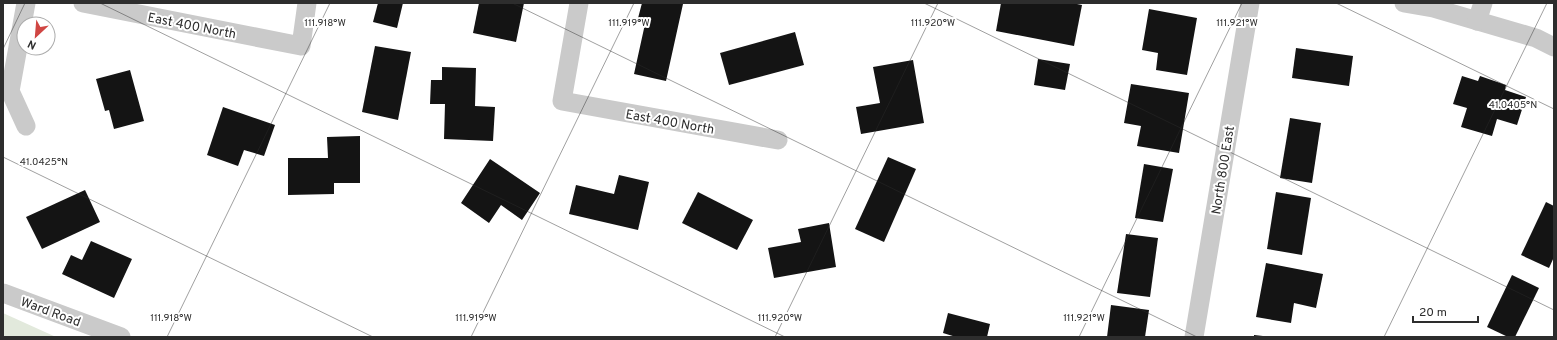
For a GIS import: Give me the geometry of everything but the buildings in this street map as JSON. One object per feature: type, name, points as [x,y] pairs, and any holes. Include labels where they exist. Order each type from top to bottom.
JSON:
[{"type":"street","points":[[26,3],[10,91],[26,126]]},
{"type":"street","name":"East 400 North","points":[[83,3],[301,46],[307,3]]},
{"type":"street","name":"East 400 North","points":[[579,3],[562,101],[778,140]]},
{"type":"street","name":"North 800 East","points":[[1194,337],[1250,3]]},
{"type":"street","points":[[1404,3],[1433,8],[1536,38],[1554,47]]},
{"type":"street","points":[[1478,21],[1483,3]]},
{"type":"street","name":"Ward Road","points":[[3,293],[121,337]]},
{"type":"shaded area","points":[[3,313],[56,337],[3,337]]}]
